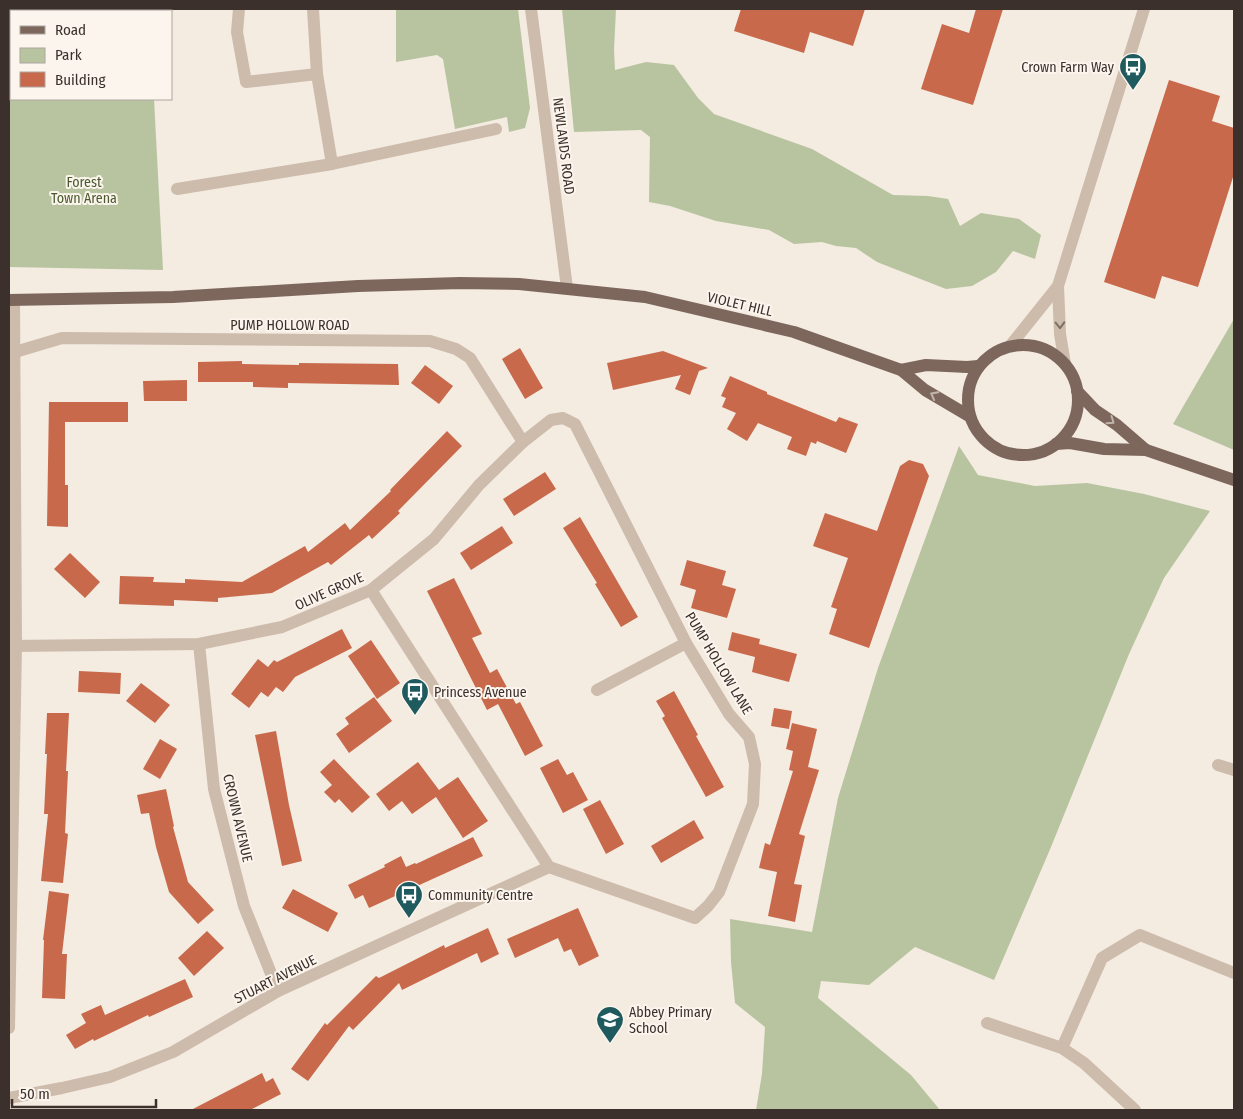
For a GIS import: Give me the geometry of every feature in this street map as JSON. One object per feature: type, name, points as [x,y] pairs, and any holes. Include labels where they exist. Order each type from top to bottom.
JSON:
[{"type":"main road","points":[[12,300],[173,297],[358,286],[460,283],[505,283],[567,288]]},
{"type":"main road","name":"VIOLET HILL","points":[[567,288],[645,297],[794,332],[901,370],[925,390],[969,416]]},
{"type":"main road","points":[[1023,344],[1040,347],[1054,354],[1065,364],[1073,376],[1077,391],[1077,411],[1070,430],[1056,444],[1042,452],[1028,455],[1012,455],[998,450],[985,441],[975,429],[969,416],[968,390],[978,366],[991,354],[1010,346],[1023,344]]},
{"type":"main road","name":"VIOLET HILL","points":[[901,370],[926,366],[978,366]]},
{"type":"main road","points":[[1077,391],[1094,410],[1117,425],[1146,450]]},
{"type":"main road","points":[[1056,444],[1070,443],[1104,449],[1146,450],[1234,480]]},
{"type":"street","points":[[239,9],[238,32],[246,82],[317,74]]},
{"type":"street","points":[[312,9],[317,74],[332,164]]},
{"type":"street","name":"NEWLANDS ROAD","points":[[531,9],[567,288]]},
{"type":"street","points":[[1065,364],[1060,334],[1058,286],[1144,9]]},
{"type":"street","points":[[177,189],[332,164],[496,130]]},
{"type":"street","points":[[1010,346],[1058,286]]},
{"type":"street","points":[[9,1028],[12,300]]},
{"type":"street","name":"PUMP HOLLOW ROAD","points":[[12,352],[62,338],[430,341],[456,349],[470,358],[523,442]]},
{"type":"street","name":"OLIVE GROVE","points":[[12,646],[199,644],[282,627],[371,590],[434,539],[479,485],[523,442],[551,420],[563,418],[575,424],[597,468]]},
{"type":"street","name":"PUMP HOLLOW LANE","points":[[549,867],[695,918],[719,892],[753,804],[755,764],[749,737],[730,714],[686,643],[597,468]]},
{"type":"street","points":[[371,590],[549,867]]},
{"type":"street","points":[[596,690],[686,643]]},
{"type":"street","name":"CROWN AVENUE","points":[[199,644],[214,788],[244,906],[278,991]]},
{"type":"street","points":[[1218,765],[1234,770]]},
{"type":"street","name":"STUART AVENUE","points":[[9,1098],[110,1077],[164,1056],[278,991],[549,867]]},
{"type":"street","points":[[1062,1048],[1102,958],[1140,935],[1234,973]]},
{"type":"street","points":[[987,1023],[1062,1048],[1084,1063],[1135,1110]]},
{"type":"green space","name":"Forest Town Arena","points":[[9,9],[150,9],[10,10],[10,100],[154,100],[163,270],[9,267]]},
{"type":"green space","points":[[396,9],[518,9],[530,108],[525,128],[509,132],[507,117],[455,129],[443,59],[437,55],[396,62]]},
{"type":"green space","points":[[562,9],[616,9],[615,70],[646,62],[674,65],[698,98],[714,114],[812,149],[893,195],[928,196],[948,199],[960,226],[981,213],[1019,219],[1041,235],[1035,259],[1013,251],[996,272],[972,286],[946,289],[877,262],[856,248],[836,246],[822,242],[794,244],[769,230],[716,221],[670,206],[649,202],[650,137],[641,130],[574,132]]},
{"type":"green space","points":[[1234,319],[1234,450],[1173,424]]},
{"type":"green space","points":[[959,446],[978,475],[1035,486],[1087,483],[1144,494],[1210,511],[1164,578],[1129,654],[1051,847],[994,980],[915,947],[869,985],[821,981],[818,998],[911,1075],[940,1110],[756,1110],[762,1074],[765,1027],[735,1003],[731,962],[730,919],[812,932],[838,798],[878,668]]},
{"type":"building","points":[[741,9],[865,9],[853,46],[810,32],[804,53],[734,31]]},
{"type":"building","points":[[976,9],[1003,9],[973,105],[921,89],[942,24],[969,33]]},
{"type":"building","points":[[1169,80],[1220,96],[1212,121],[1234,128],[1234,174],[1198,287],[1162,276],[1155,299],[1104,282]]},
{"type":"building","points":[[520,348],[543,388],[525,399],[502,359]]},
{"type":"building","points":[[663,351],[708,368],[699,371],[690,395],[675,389],[681,375],[613,390],[607,363]]},
{"type":"building","points":[[242,361],[242,364],[398,364],[399,385],[288,383],[288,388],[253,387],[253,382],[198,382],[198,362]]},
{"type":"building","points":[[425,365],[453,386],[439,404],[411,383]]},
{"type":"building","points":[[730,376],[767,392],[767,394],[836,422],[839,417],[858,424],[846,453],[817,441],[816,444],[811,442],[806,456],[787,449],[792,437],[758,423],[747,441],[727,429],[736,413],[722,407],[726,398],[721,396]]},
{"type":"building","points":[[187,380],[187,401],[144,401],[143,381]]},
{"type":"building","points":[[49,402],[128,402],[128,422],[65,422],[65,485],[68,485],[68,527],[47,526]]},
{"type":"building","points":[[447,431],[462,446],[398,511],[400,513],[372,539],[369,535],[331,565],[328,562],[272,593],[218,598],[218,602],[174,600],[174,606],[119,604],[120,576],[154,577],[153,582],[185,583],[185,579],[242,582],[305,546],[308,552],[345,523],[350,530],[391,491]]},
{"type":"building","points":[[909,460],[923,464],[929,476],[869,648],[829,634],[837,609],[831,607],[848,558],[813,546],[825,513],[877,531],[900,466]]},
{"type":"building","points":[[545,472],[556,489],[514,516],[503,499]]},
{"type":"building","points":[[580,517],[638,617],[621,627],[595,584],[597,583],[563,528]]},
{"type":"building","points":[[502,526],[513,543],[471,570],[460,553]]},
{"type":"building","points":[[70,553],[100,582],[85,598],[54,569]]},
{"type":"building","points":[[687,560],[726,571],[722,585],[736,589],[727,618],[691,608],[696,590],[680,585]]},
{"type":"building","points":[[454,578],[482,634],[472,638],[490,673],[497,669],[516,704],[520,702],[543,746],[525,756],[498,704],[487,710],[427,591]]},
{"type":"building","points":[[342,629],[352,648],[295,677],[283,692],[276,687],[268,697],[261,692],[249,708],[231,694],[258,659],[268,667],[274,660],[277,662]]},
{"type":"building","points":[[732,632],[760,639],[759,644],[797,654],[789,682],[752,672],[755,657],[728,650]]},
{"type":"building","points":[[371,640],[400,683],[377,699],[348,656]]},
{"type":"building","points":[[79,671],[121,673],[120,694],[78,692]]},
{"type":"building","points":[[141,683],[170,705],[155,723],[126,701]]},
{"type":"building","points":[[674,691],[724,787],[706,797],[662,718],[665,716],[656,701]]},
{"type":"building","points":[[374,697],[392,721],[349,753],[336,734],[349,724],[345,718]]},
{"type":"building","points":[[774,708],[792,711],[789,729],[771,726]]},
{"type":"building","points":[[47,713],[69,713],[65,833],[68,834],[63,883],[41,881],[48,814],[44,814]]},
{"type":"building","points":[[792,723],[817,729],[808,767],[819,770],[799,834],[805,836],[794,884],[802,885],[795,922],[768,916],[777,872],[759,868],[765,843],[770,845],[793,771],[789,770],[793,751],[786,749]]},
{"type":"building","points":[[276,731],[289,805],[302,861],[282,866],[255,735]]},
{"type":"building","points":[[160,739],[177,749],[160,779],[143,769]]},
{"type":"building","points":[[334,759],[370,797],[352,813],[339,799],[335,803],[324,792],[332,785],[320,772]]},
{"type":"building","points":[[558,759],[567,775],[573,772],[588,800],[563,813],[540,768]]},
{"type":"building","points":[[418,762],[439,790],[458,777],[488,821],[463,838],[436,797],[412,814],[402,801],[389,811],[376,794]]},
{"type":"building","points":[[166,789],[173,827],[188,882],[214,910],[198,924],[169,892],[156,847],[149,813],[141,814],[137,795]]},
{"type":"building","points":[[600,800],[624,844],[606,854],[583,809]]},
{"type":"building","points":[[694,820],[704,838],[661,863],[651,846]]},
{"type":"building","points":[[473,837],[483,856],[369,908],[363,895],[355,899],[348,885],[385,867],[384,865],[401,856],[406,867]]},
{"type":"building","points":[[293,889],[338,913],[328,932],[282,908]]},
{"type":"building","points":[[49,891],[69,894],[62,954],[67,954],[65,999],[42,998],[43,940]]},
{"type":"building","points":[[578,908],[599,956],[579,966],[571,949],[564,952],[558,938],[515,958],[507,939]]},
{"type":"building","points":[[488,928],[499,954],[481,963],[477,953],[402,990],[399,983],[353,1030],[349,1026],[308,1081],[291,1069],[325,1023],[327,1025],[376,976],[379,978],[444,945],[445,948]]},
{"type":"building","points":[[207,931],[224,948],[194,976],[178,958]]},
{"type":"building","points":[[185,979],[193,997],[149,1017],[148,1015],[94,1041],[93,1039],[75,1049],[66,1035],[86,1023],[81,1014],[101,1005],[105,1015]]},
{"type":"building","points":[[262,1073],[266,1082],[273,1078],[281,1094],[250,1110],[191,1110]]},
{"type":"place","name":"Crown Farm Way","points":[[1133,91]]},
{"type":"place","name":"Princess Avenue","points":[[415,716]]},
{"type":"place","name":"Community Centre","points":[[409,919]]},
{"type":"place","name":"Abbey Primary School","points":[[610,1044]]}]
